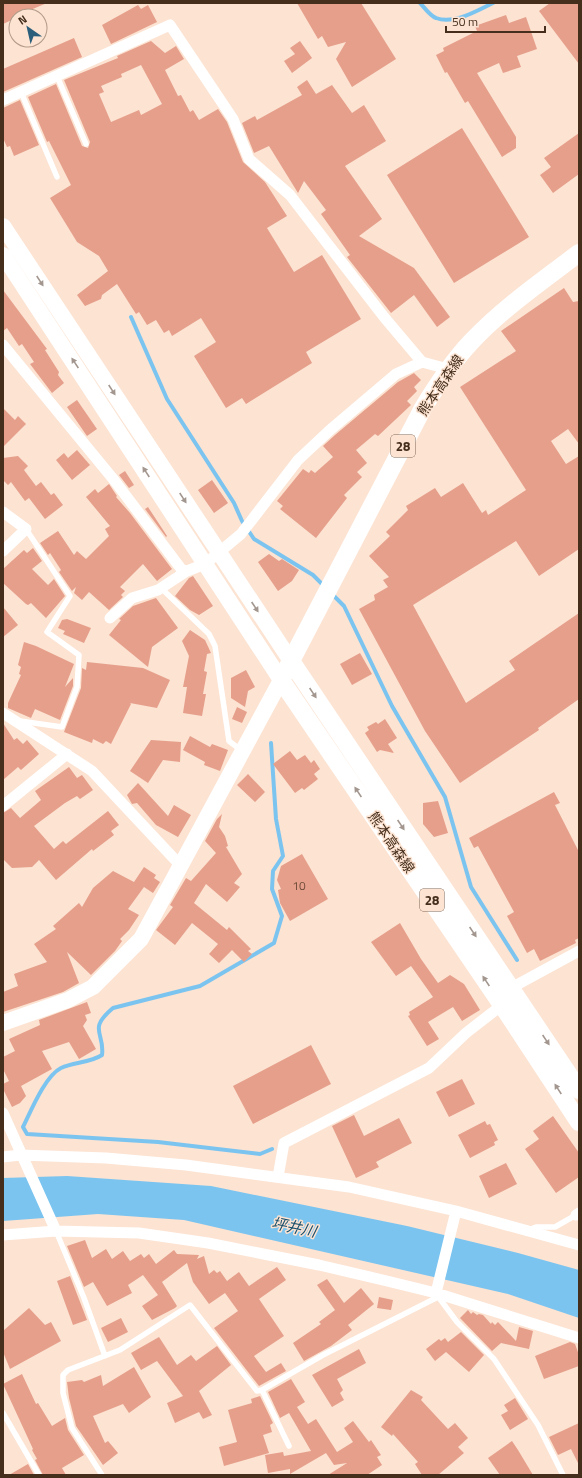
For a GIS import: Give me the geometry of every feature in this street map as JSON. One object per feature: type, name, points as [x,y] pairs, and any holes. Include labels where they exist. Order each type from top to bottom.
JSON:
[{"type":"main road","name":"熊本高森線","points":[[579,253],[498,316],[470,342],[448,369],[423,408],[281,680],[502,1005],[579,1122]]},
{"type":"main road","name":"熊本高森線","points":[[291,661],[579,1090]]},
{"type":"street","points":[[3,100],[170,25],[233,119],[249,159],[290,195],[384,317],[422,362],[448,369]]},
{"type":"street","points":[[3,226],[291,661]]},
{"type":"street","points":[[3,1023],[68,1000],[93,987],[141,939],[281,680],[7,260],[24,257]]},
{"type":"street","points":[[3,345],[114,480],[182,570],[188,571]]},
{"type":"street","points":[[110,618],[132,598],[161,588],[188,571],[205,564],[241,534],[298,460],[330,430],[396,374],[422,362]]},
{"type":"street","points":[[3,512],[26,529],[3,551]]},
{"type":"street","points":[[3,713],[92,771],[180,865]]},
{"type":"street","points":[[3,806],[67,754]]},
{"type":"street","points":[[278,1177],[284,1142],[429,1068],[466,1033],[502,1005],[511,988],[579,951]]},
{"type":"street","points":[[3,1113],[20,1155],[54,1228]]},
{"type":"street","points":[[3,1157],[20,1155],[106,1158],[186,1164],[349,1187],[526,1231],[579,1246]]},
{"type":"street","points":[[437,1292],[456,1214]]},
{"type":"street","points":[[3,1235],[54,1228],[139,1233],[208,1243],[319,1265],[437,1292],[579,1338]]},
{"type":"lane","points":[[57,76],[86,144]]},
{"type":"lane","points":[[21,92],[56,177]]},
{"type":"lane","points":[[13,720],[62,727],[77,687],[79,655],[48,632],[70,596],[26,529]]},
{"type":"lane","points":[[161,588],[209,634],[215,646],[229,741],[243,751]]},
{"type":"lane","points":[[526,1231],[536,1227],[554,1226],[578,1214]]},
{"type":"lane","points":[[54,1228],[94,1324],[105,1356]]},
{"type":"lane","points":[[102,1475],[72,1428],[63,1393],[63,1375],[68,1370],[120,1350],[190,1305],[257,1391],[262,1390],[437,1292],[457,1322],[494,1359],[538,1425],[563,1475]]},
{"type":"lane","points":[[262,1390],[289,1446]]},
{"type":"lane","points":[[3,1413],[39,1475]]},
{"type":"water","name":"坪井川","points":[[67,1176],[211,1186],[407,1226],[518,1253],[579,1270],[579,1318],[508,1294],[184,1220],[98,1214],[3,1221],[3,1178]]},
{"type":"building","points":[[3,3],[47,3],[35,8],[8,8],[8,22],[3,24]]},
{"type":"building","points":[[297,3],[361,3],[396,59],[352,87],[336,59],[346,42],[328,47],[322,36],[318,39]]},
{"type":"building","points":[[550,3],[579,3],[579,64],[539,11]]},
{"type":"building","points":[[138,5],[141,9],[148,5],[157,22],[111,44],[102,25]]},
{"type":"building","points":[[506,15],[509,23],[526,17],[537,49],[517,56],[521,67],[503,73],[499,63],[477,73],[516,137],[516,148],[502,157],[468,101],[465,103],[447,72],[445,73],[436,55],[444,51],[443,48],[477,31],[475,26]]},
{"type":"building","points":[[74,38],[82,57],[3,92],[3,69]]},
{"type":"building","points":[[151,41],[165,53],[176,46],[184,59],[165,70],[178,96],[181,95],[190,112],[193,110],[199,120],[218,109],[227,122],[243,162],[265,182],[287,216],[267,228],[294,272],[322,255],[361,319],[306,352],[312,363],[246,404],[242,398],[226,408],[194,356],[216,342],[201,318],[172,336],[169,330],[164,333],[156,320],[147,325],[139,312],[136,314],[117,284],[102,295],[101,299],[85,306],[77,295],[108,271],[99,256],[77,242],[50,198],[71,185],[49,141],[47,142],[28,97],[56,84],[82,146],[88,148],[90,142],[64,80],[118,58],[117,56]],"holes":[[[141,65],[162,104],[141,115],[139,110],[111,122],[99,94],[104,92],[101,86],[122,77],[121,74]]]},
{"type":"building","points":[[300,41],[312,58],[292,73],[284,61],[295,54],[290,48]]},
{"type":"building","points":[[307,80],[316,94],[332,85],[352,113],[364,105],[386,141],[345,166],[382,219],[359,236],[414,268],[450,317],[437,327],[414,295],[391,313],[347,257],[350,255],[321,214],[326,210],[304,181],[298,193],[269,146],[254,153],[242,123],[255,116],[257,120],[302,95],[297,87]]},
{"type":"building","points":[[20,100],[39,145],[14,156],[10,146],[7,147],[3,138],[3,108]]},
{"type":"building","points":[[462,128],[529,237],[454,283],[387,175]]},
{"type":"building","points":[[579,133],[579,174],[553,193],[540,175],[551,167],[544,158]]},
{"type":"building","points":[[564,288],[573,302],[579,301],[579,444],[568,429],[551,441],[566,464],[579,456],[579,549],[539,576],[516,541],[413,605],[466,703],[515,670],[509,661],[579,613],[579,699],[538,728],[539,730],[460,783],[425,731],[359,609],[375,600],[374,595],[388,587],[383,580],[389,577],[369,556],[390,536],[386,532],[408,510],[406,506],[435,488],[441,497],[463,483],[482,513],[486,510],[488,515],[526,490],[460,387],[516,351],[501,331]]},
{"type":"building","points":[[3,290],[47,349],[45,350],[59,372],[58,375],[64,383],[52,393],[30,364],[34,362],[22,344],[19,346],[7,328],[3,331]]},
{"type":"building","points":[[414,373],[421,380],[414,387],[417,391],[407,401],[411,405],[378,436],[375,434],[356,450],[367,463],[357,472],[362,477],[344,495],[347,498],[316,538],[280,509],[283,506],[277,501],[303,469],[309,473],[311,470],[315,473],[333,457],[323,446],[398,382]]},
{"type":"building","points":[[77,400],[97,429],[87,436],[67,407]]},
{"type":"building","points":[[3,408],[15,420],[18,416],[26,424],[3,447]]},
{"type":"building","points":[[77,450],[90,465],[72,480],[56,460],[64,453],[68,458]]},
{"type":"building","points":[[18,456],[28,466],[24,470],[36,486],[41,482],[51,495],[54,493],[63,505],[45,519],[29,498],[25,501],[11,482],[8,485],[3,480],[3,458]]},
{"type":"building","points":[[125,471],[134,485],[129,488],[119,475]]},
{"type":"building","points":[[212,480],[228,503],[214,513],[198,490]]},
{"type":"building","points":[[109,484],[117,496],[116,497],[130,513],[172,569],[157,581],[143,564],[120,587],[125,591],[121,595],[123,597],[109,610],[89,592],[82,600],[74,593],[76,587],[72,591],[59,572],[61,570],[50,553],[48,555],[40,543],[58,531],[74,555],[77,551],[86,559],[109,536],[105,529],[110,526],[86,497],[95,489],[98,493]]},
{"type":"building","points":[[148,507],[167,536],[166,537],[145,509]]},
{"type":"building","points":[[33,548],[42,561],[32,569],[48,585],[54,579],[65,596],[46,618],[31,603],[28,605],[26,604],[3,583],[3,569],[24,550],[27,553]]},
{"type":"building","points":[[269,554],[279,561],[282,559],[299,570],[292,581],[278,591],[258,562]]},
{"type":"building","points":[[193,576],[213,606],[199,615],[190,610],[175,596],[189,578]]},
{"type":"building","points":[[156,598],[178,628],[152,647],[148,667],[109,635],[121,620],[119,619],[133,606]]},
{"type":"building","points":[[3,607],[18,625],[3,637]]},
{"type":"building","points":[[67,619],[91,628],[84,643],[63,634],[65,631],[58,628],[62,620]]},
{"type":"building","points":[[190,630],[205,640],[211,653],[207,654],[204,671],[207,672],[203,694],[206,694],[202,716],[183,713],[187,687],[183,687],[189,656],[182,641]]},
{"type":"building","points":[[24,642],[74,664],[65,687],[73,678],[73,686],[60,720],[35,709],[31,718],[8,708],[8,703],[21,675],[19,674],[21,667],[18,665]]},
{"type":"building","points":[[360,653],[372,674],[352,685],[340,664]]},
{"type":"building","points":[[87,662],[143,668],[170,680],[157,708],[130,703],[131,704],[111,744],[106,741],[103,744],[93,739],[92,743],[64,732],[81,688],[82,668],[86,670]]},
{"type":"building","points":[[246,670],[255,687],[248,691],[245,707],[231,698],[231,678]]},
{"type":"building","points":[[237,707],[247,712],[242,723],[232,719]]},
{"type":"building","points":[[385,719],[397,738],[388,744],[394,753],[380,750],[377,752],[365,733],[369,730],[367,727],[376,722],[378,724]]},
{"type":"building","points":[[3,723],[14,740],[17,738],[23,744],[27,740],[39,754],[21,770],[18,767],[3,780]]},
{"type":"building","points":[[190,736],[210,747],[212,744],[228,750],[220,771],[204,765],[205,762],[183,750]]},
{"type":"building","points":[[151,740],[181,742],[180,762],[163,760],[148,783],[130,771]]},
{"type":"building","points":[[290,751],[297,760],[305,755],[311,763],[314,760],[320,769],[314,774],[318,779],[304,790],[302,788],[295,793],[273,764]]},
{"type":"building","points":[[69,767],[77,778],[82,775],[93,790],[80,799],[77,796],[65,803],[34,826],[54,849],[63,841],[66,844],[108,811],[119,825],[111,831],[114,835],[93,851],[92,849],[56,880],[39,860],[32,867],[12,868],[3,859],[3,813],[11,808],[20,818],[41,800],[35,791]]},
{"type":"building","points":[[248,774],[265,792],[255,802],[237,785]]},
{"type":"building","points":[[138,783],[168,816],[174,805],[191,815],[178,837],[156,825],[137,803],[132,804],[127,795]]},
{"type":"building","points":[[554,792],[560,803],[555,805],[579,852],[579,938],[575,940],[576,943],[540,961],[534,949],[527,953],[507,916],[514,912],[478,846],[474,848],[469,838]]},
{"type":"building","points":[[438,801],[448,833],[434,837],[423,824],[423,803]]},
{"type":"building","points":[[222,814],[219,827],[225,836],[228,846],[226,847],[242,874],[234,883],[240,887],[227,902],[206,884],[194,903],[227,930],[229,927],[251,949],[248,951],[252,954],[244,962],[232,950],[219,963],[209,954],[218,944],[192,923],[175,945],[156,930],[173,907],[170,905],[186,878],[191,881],[216,853],[205,841],[217,819]]},
{"type":"building","points":[[302,854],[328,899],[290,921],[280,903],[278,890],[281,889],[277,880],[281,866]]},
{"type":"building","points":[[144,867],[156,875],[154,878],[160,882],[153,893],[144,887],[128,909],[139,915],[129,930],[120,939],[122,941],[115,951],[91,975],[67,952],[79,983],[63,992],[3,1012],[3,992],[18,986],[14,974],[47,962],[34,944],[56,929],[53,926],[79,903],[82,907],[93,888],[113,871],[134,882]]},
{"type":"building","points":[[400,923],[421,959],[438,983],[450,975],[464,984],[480,1010],[462,1021],[453,1007],[428,1022],[439,1039],[427,1046],[408,1016],[410,1015],[409,1012],[433,997],[411,966],[396,976],[371,942]]},
{"type":"building","points":[[87,1002],[91,1013],[85,1015],[87,1020],[83,1026],[96,1049],[79,1059],[69,1042],[42,1051],[52,1069],[21,1086],[26,1096],[20,1103],[12,1107],[3,1089],[3,1084],[9,1081],[3,1069],[3,1057],[15,1051],[9,1039],[40,1025],[39,1020]]},
{"type":"building","points":[[311,1045],[331,1084],[253,1124],[233,1086]]},
{"type":"building","points":[[462,1079],[475,1104],[449,1117],[436,1092]]},
{"type":"building","points":[[354,1115],[364,1136],[399,1118],[412,1143],[376,1162],[379,1167],[356,1178],[332,1126]]},
{"type":"building","points":[[553,1116],[579,1153],[579,1177],[556,1193],[525,1149],[539,1139],[533,1131]]},
{"type":"building","points":[[485,1121],[487,1125],[490,1124],[498,1140],[494,1142],[495,1145],[470,1158],[458,1135]]},
{"type":"building","points":[[506,1163],[517,1184],[489,1198],[479,1176]]},
{"type":"building","points":[[85,1240],[92,1258],[106,1249],[112,1259],[123,1251],[130,1261],[141,1254],[144,1258],[149,1254],[156,1264],[174,1250],[177,1254],[199,1255],[197,1259],[204,1256],[209,1274],[214,1270],[217,1273],[220,1271],[227,1281],[239,1272],[249,1286],[277,1267],[286,1280],[259,1299],[284,1336],[254,1356],[266,1372],[281,1363],[286,1371],[259,1386],[214,1328],[238,1311],[225,1293],[209,1304],[193,1282],[187,1263],[162,1282],[177,1306],[175,1308],[152,1320],[142,1306],[158,1295],[143,1275],[128,1285],[132,1293],[107,1306],[93,1282],[84,1287],[67,1246]]},
{"type":"building","points":[[70,1276],[87,1320],[73,1325],[57,1281]]},
{"type":"building","points":[[327,1279],[344,1303],[361,1288],[374,1304],[348,1325],[352,1330],[331,1346],[304,1361],[293,1343],[321,1324],[319,1322],[335,1310],[317,1285]]},
{"type":"building","points":[[379,1297],[393,1300],[391,1310],[377,1308]]},
{"type":"building","points":[[29,1308],[45,1325],[51,1322],[61,1341],[10,1369],[3,1352],[3,1331]]},
{"type":"building","points":[[468,1310],[471,1314],[473,1312],[477,1315],[483,1315],[491,1324],[492,1322],[495,1325],[498,1322],[516,1341],[519,1327],[533,1331],[529,1349],[501,1343],[492,1351],[460,1318]]},
{"type":"building","points":[[121,1318],[128,1332],[108,1342],[101,1328]]},
{"type":"building","points":[[461,1332],[484,1355],[469,1372],[446,1352],[435,1361],[426,1349],[439,1339],[441,1341],[445,1338],[448,1342]]},
{"type":"building","points":[[159,1337],[177,1365],[191,1355],[196,1361],[217,1346],[231,1365],[199,1391],[212,1415],[203,1419],[199,1412],[175,1423],[167,1403],[183,1396],[157,1361],[141,1370],[131,1353]]},
{"type":"building","points":[[570,1342],[575,1344],[579,1355],[579,1366],[544,1379],[535,1356]]},
{"type":"building","points":[[359,1349],[366,1363],[337,1379],[343,1390],[340,1393],[344,1400],[332,1407],[312,1375]]},
{"type":"building","points":[[134,1367],[151,1397],[129,1413],[123,1404],[93,1416],[105,1443],[108,1441],[118,1453],[103,1465],[76,1426],[69,1398],[67,1382],[82,1380],[84,1382],[101,1375],[103,1386]]},
{"type":"building","points":[[22,1374],[36,1404],[38,1403],[52,1426],[65,1418],[68,1430],[84,1455],[62,1468],[66,1475],[43,1475],[35,1460],[37,1459],[32,1450],[33,1449],[3,1384]]},
{"type":"building","points":[[291,1379],[305,1402],[297,1407],[308,1424],[316,1419],[337,1452],[353,1442],[344,1428],[353,1421],[369,1442],[371,1440],[381,1455],[377,1457],[382,1465],[367,1475],[328,1475],[347,1463],[334,1465],[326,1453],[290,1474],[290,1469],[268,1473],[265,1455],[283,1452],[284,1456],[311,1451],[289,1413],[280,1418],[268,1392]]},
{"type":"building","points":[[411,1390],[423,1397],[421,1400],[448,1429],[455,1423],[468,1438],[458,1447],[464,1453],[438,1475],[422,1475],[415,1464],[418,1462],[393,1434],[392,1436],[381,1427]]},
{"type":"building","points":[[260,1396],[273,1423],[270,1425],[272,1432],[263,1435],[269,1453],[224,1466],[219,1447],[237,1442],[228,1410],[252,1403],[251,1399]]},
{"type":"building","points":[[515,1398],[528,1419],[510,1430],[501,1415],[508,1411],[504,1405]]},
{"type":"building","points":[[579,1423],[579,1465],[571,1449],[558,1455],[549,1437]]},
{"type":"building","points":[[512,1441],[533,1475],[500,1475],[488,1458]]},
{"type":"building","points":[[28,1464],[34,1475],[9,1475]]},
{"type":"waterway","points":[[420,3],[436,18],[443,20],[466,16],[493,3]]},
{"type":"waterway","points":[[131,317],[167,399],[234,503],[242,521],[254,539],[313,575],[324,586]]},
{"type":"waterway","points":[[332,594],[344,606],[392,706],[445,797],[471,887],[517,960]]},
{"type":"waterway","points":[[271,743],[276,819],[283,856],[273,871],[272,889],[282,916],[274,943],[200,986],[113,1008],[105,1015],[99,1026],[102,1055],[92,1060],[66,1066],[55,1072],[49,1078],[39,1094],[23,1127],[27,1134],[158,1142],[260,1154],[272,1149]]}]
